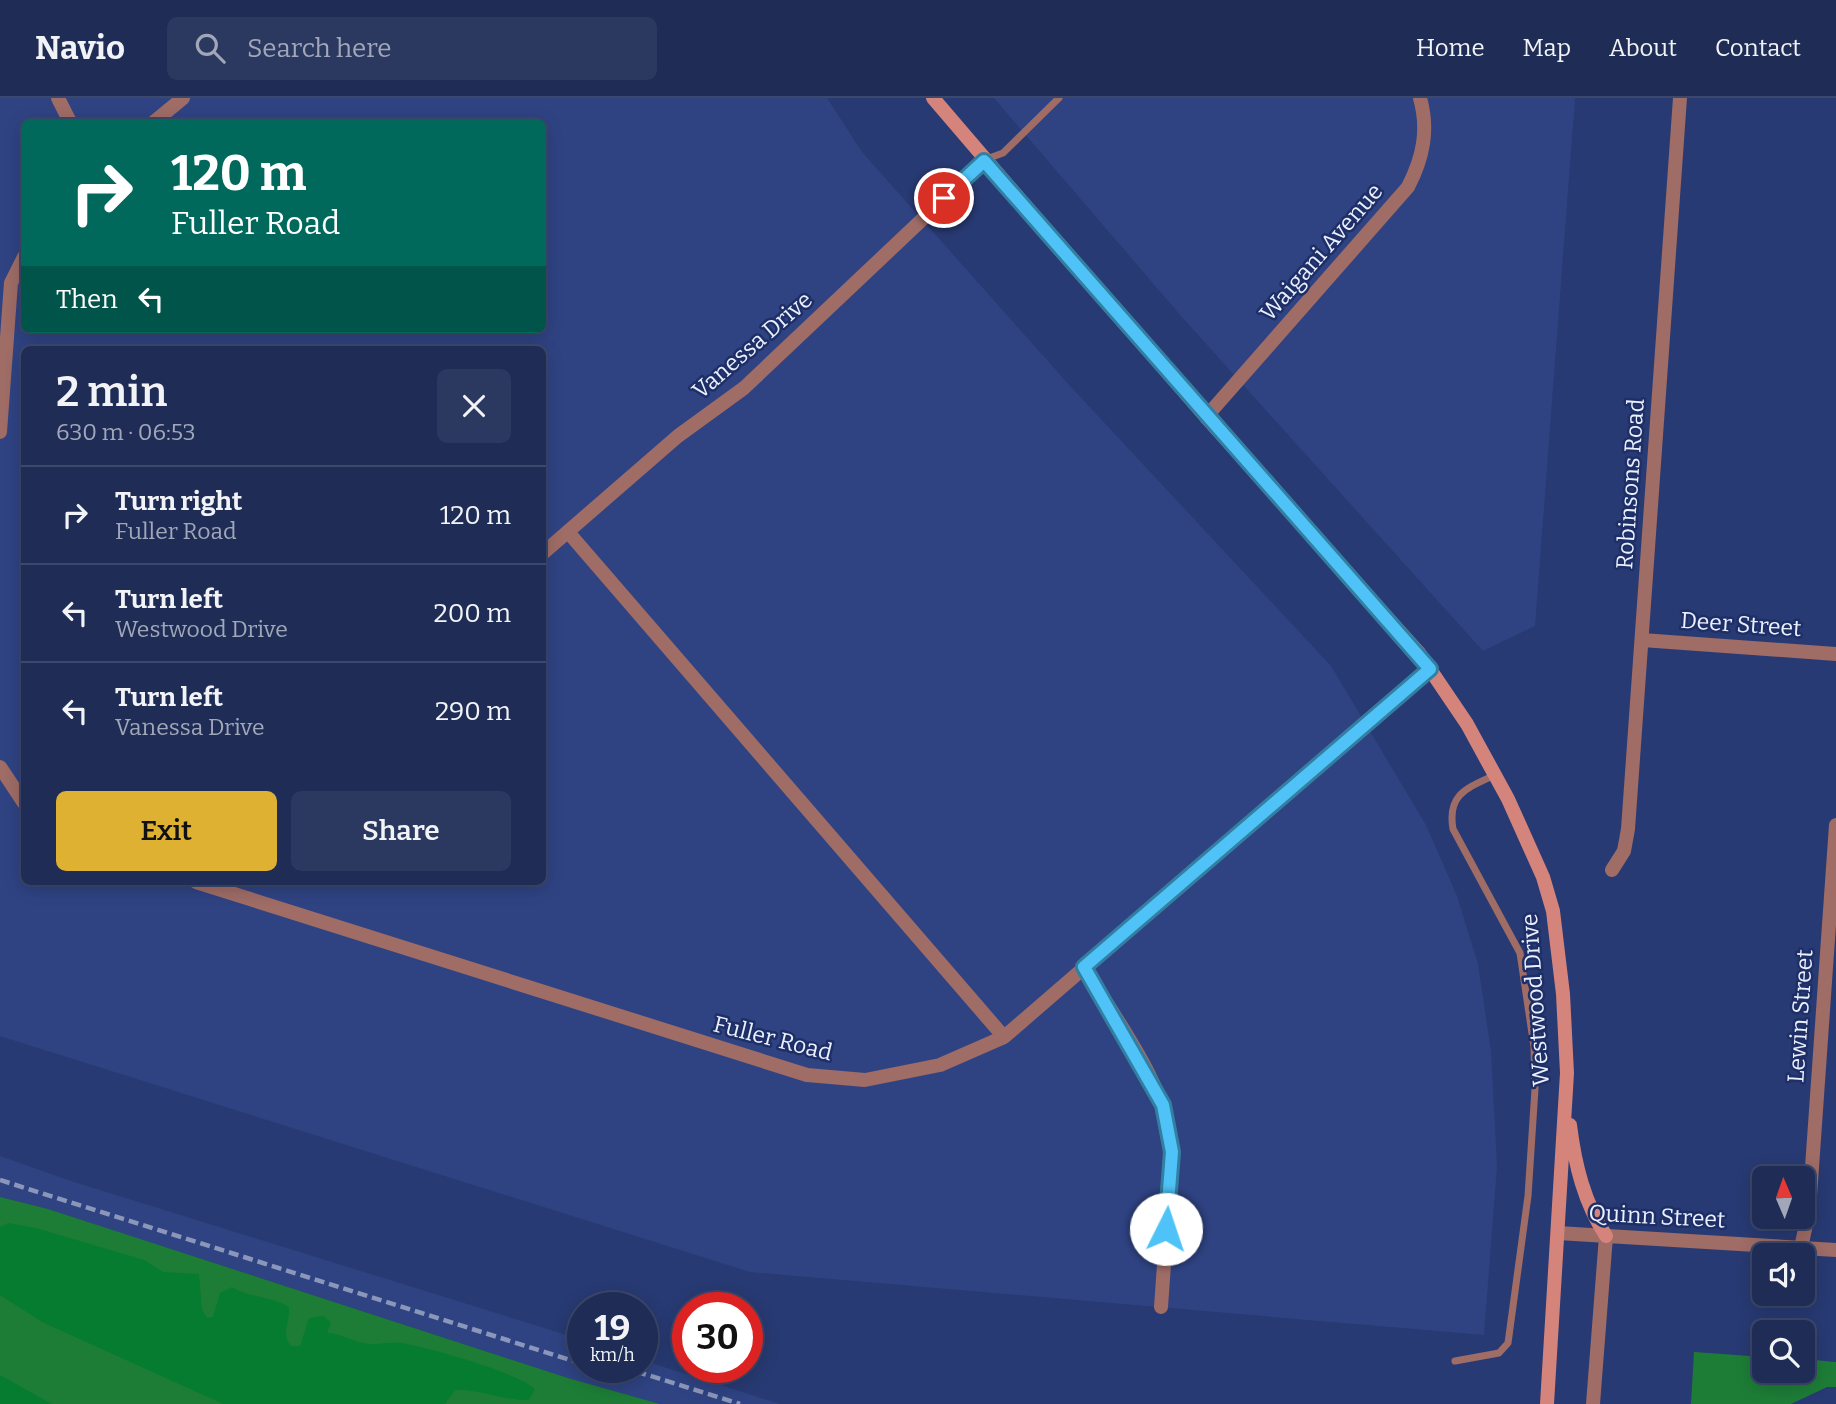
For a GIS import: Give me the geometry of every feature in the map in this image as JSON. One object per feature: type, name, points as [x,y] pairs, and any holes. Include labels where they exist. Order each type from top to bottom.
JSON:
[{"type":"main road","name":"Westwood Drive","points":[[933,98],[984,161],[1430,669],[1467,724],[1495,775],[1543,877],[1553,911],[1563,994],[1566,1089],[1558,1233]]},
{"type":"main road","points":[[1566,1089],[1583,1191],[1589,1210],[1606,1236]]},
{"type":"main road","points":[[1547,1404],[1558,1233]]},
{"type":"street","points":[[58,98],[68,119]]},
{"type":"street","points":[[158,119],[183,98]]},
{"type":"street","name":"Waigani Avenue","points":[[1206,416],[1408,187],[1422,153],[1425,136],[1420,98]]},
{"type":"street","name":"Robinsons Road","points":[[1612,870],[1624,851],[1629,829],[1680,98]]},
{"type":"street","name":"Vanessa Drive","points":[[546,551],[678,436],[744,388],[984,161]]},
{"type":"street","points":[[0,432],[11,283],[21,263]]},
{"type":"street","points":[[568,532],[1004,1037]]},
{"type":"street","name":"Deer Street","points":[[1642,640],[1836,654]]},
{"type":"street","name":"Fuller Road","points":[[205,885],[807,1076],[865,1080],[940,1065],[1004,1037],[1430,669]]},
{"type":"street","points":[[0,767],[21,798]]},
{"type":"street","name":"Lewin Street","points":[[1807,1243],[1836,825]]},
{"type":"street","points":[[1084,967],[1155,1087],[1171,1132],[1172,1152],[1161,1307]]},
{"type":"street","name":"Quinn Street","points":[[1558,1233],[1752,1245]]},
{"type":"street","points":[[1593,1404],[1606,1236]]},
{"type":"street","name":"Quinn Street","points":[[1815,1249],[1836,1251]]},
{"type":"lane","points":[[984,161],[1003,153],[1059,98]]},
{"type":"lane","points":[[1455,1360],[1499,1353],[1508,1343],[1528,1196],[1535,1089],[1534,1047],[1520,953],[1453,829],[1450,813],[1453,803],[1468,788],[1495,775]]},
{"type":"shaded area","points":[[0,98],[827,98],[862,152],[1071,387],[1331,666],[1426,825],[1457,896],[1478,964],[1491,1051],[1497,1166],[1484,1335],[750,1272],[0,1036]]},
{"type":"shaded area","points":[[994,98],[1575,98],[1535,626],[1483,651],[1181,316]]},
{"type":"shaded area","points":[[0,1156],[71,1181],[567,1335],[567,1378],[48,1209],[0,1197]]},
{"type":"shaded area","points":[[658,1365],[672,1370],[672,1383],[714,1383],[780,1404],[660,1404],[586,1383],[658,1383]]},
{"type":"green space","points":[[0,1197],[48,1209],[567,1378],[567,1383],[586,1383],[660,1404],[0,1404]]},
{"type":"green space","points":[[8,1223],[36,1228],[144,1260],[163,1272],[199,1274],[202,1309],[207,1318],[213,1317],[220,1293],[232,1287],[282,1303],[289,1307],[286,1336],[291,1346],[300,1346],[309,1318],[324,1316],[331,1323],[327,1333],[368,1344],[414,1345],[492,1368],[535,1389],[529,1400],[455,1390],[445,1404],[223,1404],[42,1322],[0,1295],[0,1227]]},
{"type":"green space","points":[[1694,1352],[1752,1356],[1752,1383],[1815,1383],[1815,1360],[1836,1362],[1836,1387],[1827,1387],[1791,1404],[1691,1404]]},
{"type":"green space","points":[[0,1375],[52,1404],[0,1404]]},
{"type":"railway","points":[[0,1180],[567,1359]]},
{"type":"railway","points":[[658,1378],[740,1404]]},
{"type":"route","points":[[944,198],[984,161],[1206,416],[1419,653],[1430,669],[1084,967],[1163,1105],[1171,1132],[1172,1152],[1166,1229]]}]
